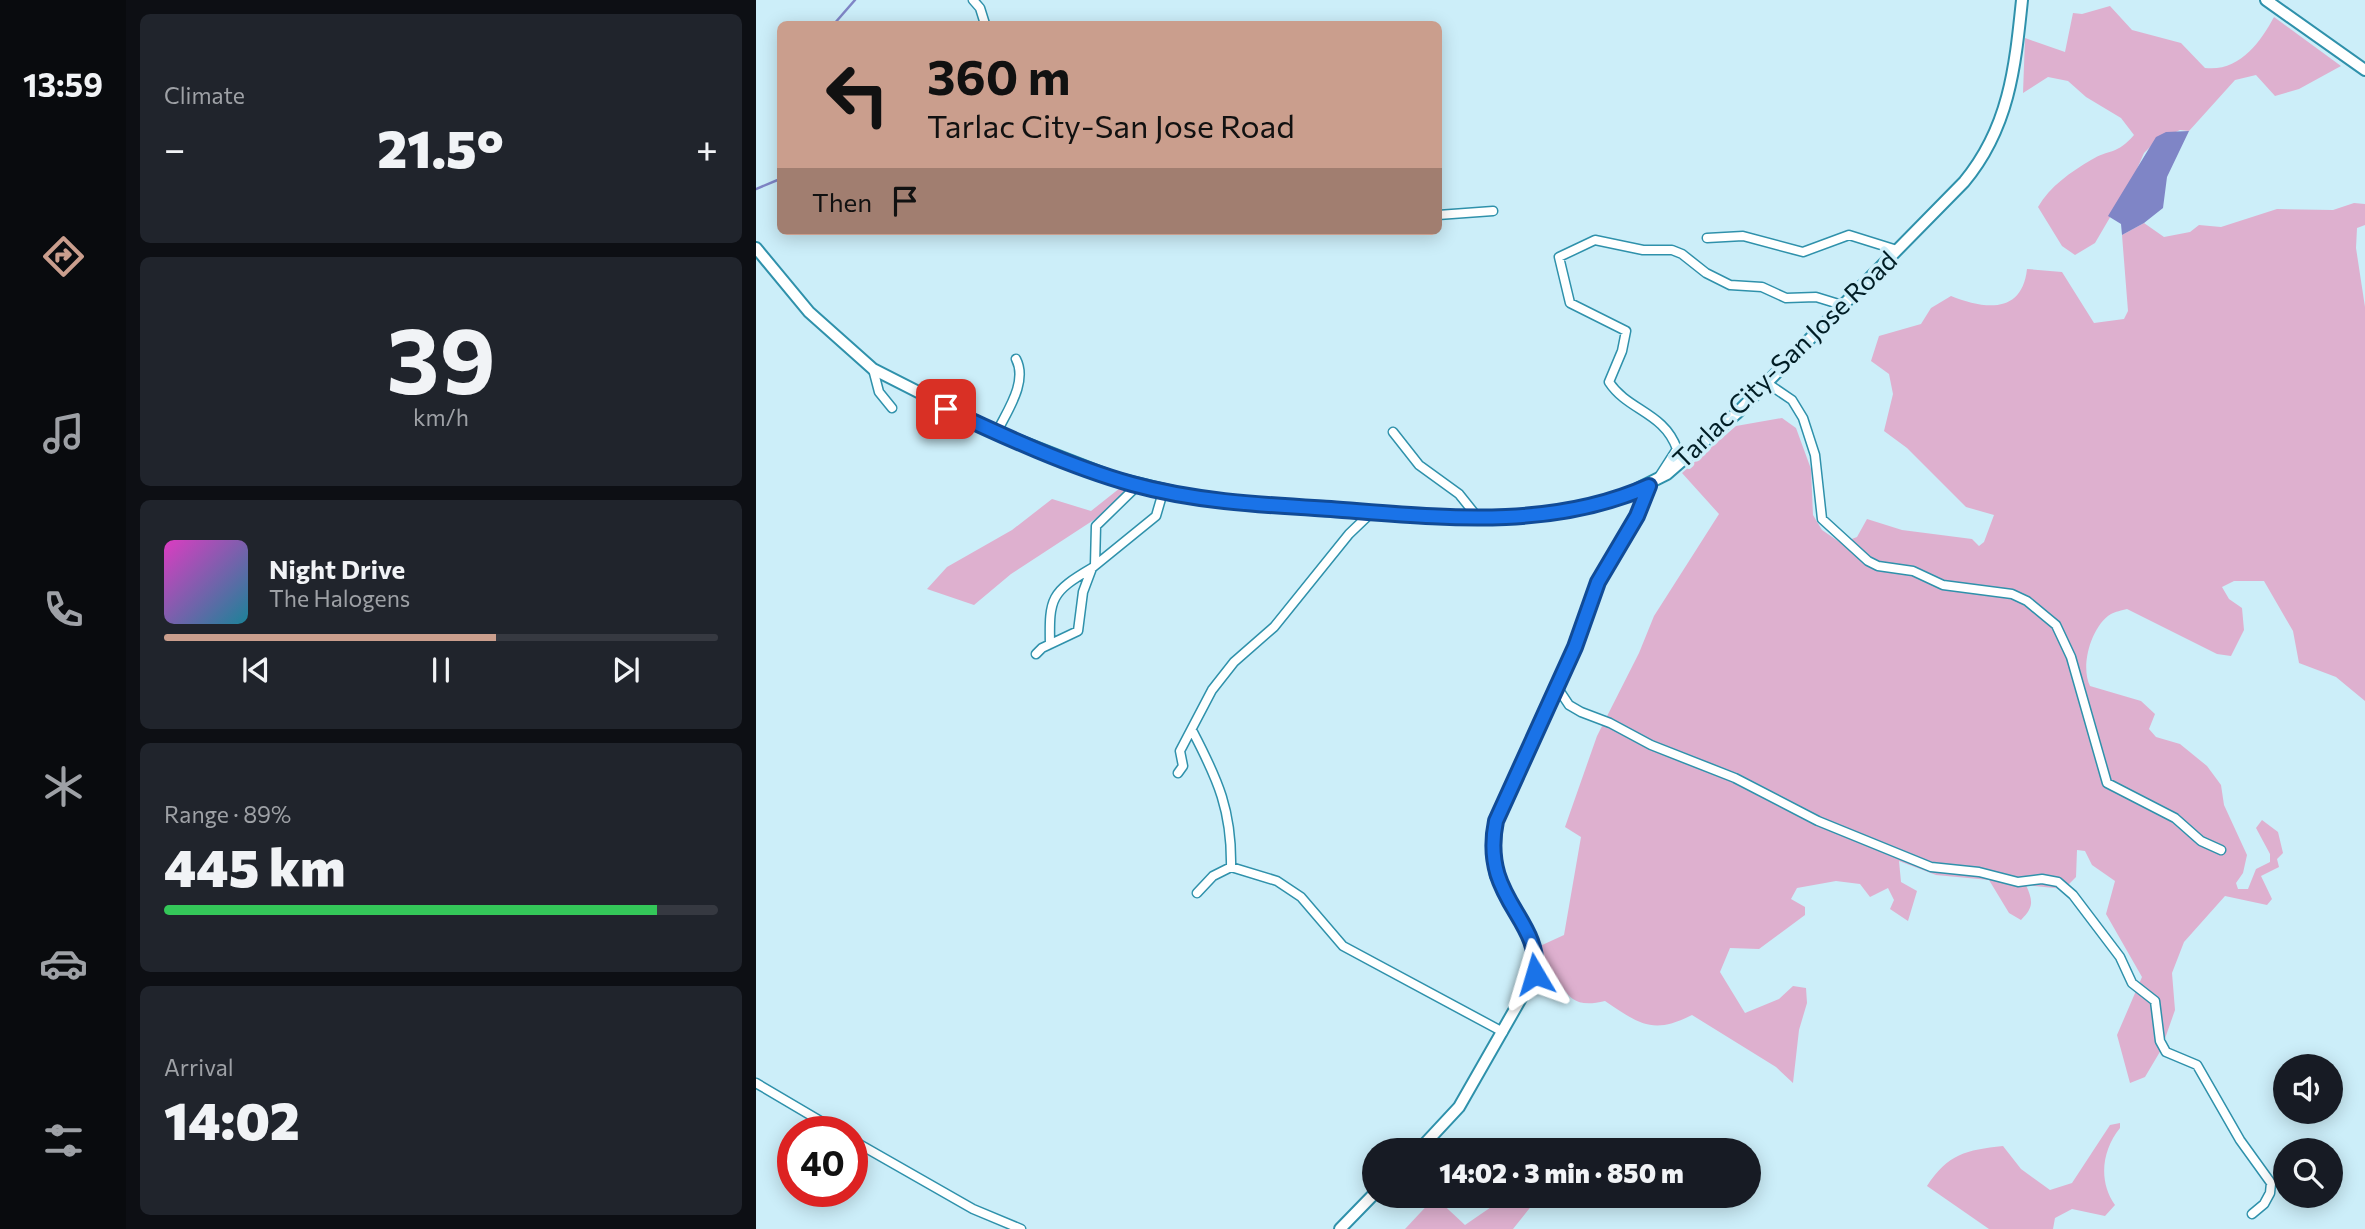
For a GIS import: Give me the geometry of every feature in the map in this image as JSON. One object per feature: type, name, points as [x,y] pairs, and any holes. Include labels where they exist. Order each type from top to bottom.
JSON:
[{"type":"main road","name":"Tarlac City-San Jose Road","points":[[756,248],[809,312],[873,369],[997,432],[1137,485],[1163,492],[1266,506],[1479,519],[1576,508],[1621,497],[1652,484],[1687,459],[1767,383],[1964,182],[1990,146],[2012,87],[2022,0]]},
{"type":"main road","points":[[2266,0],[2365,70]]},
{"type":"main road","points":[[1430,1138],[1459,1107],[1533,981],[1537,957],[1499,884],[1492,843],[1498,811],[1579,638],[1598,582],[1637,516],[1652,484]]},
{"type":"main road","points":[[1340,1229],[1362,1206]]},
{"type":"street","points":[[972,0],[980,8],[984,21]]},
{"type":"street","points":[[1442,215],[1493,212]]},
{"type":"street","points":[[1707,238],[1742,236],[1803,251],[1849,234],[1898,250]]},
{"type":"street","points":[[1652,484],[1677,449],[1672,435],[1650,413],[1618,395],[1609,382],[1622,351],[1626,331],[1570,303],[1559,257],[1595,240],[1643,250],[1672,250],[1682,254],[1706,273],[1730,285],[1762,287],[1786,298],[1816,297],[1842,305]]},
{"type":"street","points":[[997,432],[1020,381],[1021,371],[1016,359]]},
{"type":"street","points":[[873,369],[879,392],[892,408]]},
{"type":"street","points":[[1767,383],[1792,401],[1803,418],[1815,455],[1820,512],[1825,523],[1878,566],[1913,571],[1943,584],[2012,594],[2042,612],[2063,637],[2090,717],[2107,783],[2175,818],[2201,841],[2221,850]]},
{"type":"street","points":[[1393,432],[1419,466],[1459,494],[1479,519]]},
{"type":"street","points":[[1036,654],[1049,644],[1078,631],[1082,622],[1083,592],[1093,566],[1096,526],[1137,485]]},
{"type":"street","points":[[1049,644],[1048,617],[1052,603],[1069,582],[1118,550],[1156,516],[1163,492]]},
{"type":"street","points":[[1178,773],[1182,766],[1180,751],[1212,690],[1234,662],[1274,627],[1349,534],[1372,512]]},
{"type":"street","points":[[1557,687],[1565,701],[1581,712],[1610,723],[1651,745],[1744,782],[1818,821],[1919,862],[1938,869],[1979,872],[2007,881],[2049,880],[2064,886],[2120,957],[2132,983],[2155,1001],[2160,1041],[2166,1052],[2197,1065],[2240,1140],[2265,1172],[2270,1193],[2252,1214]]},
{"type":"street","points":[[1192,732],[1217,778],[1231,831],[1231,867]]},
{"type":"street","points":[[1197,893],[1213,876],[1231,867],[1277,881],[1301,897],[1343,946],[1503,1032]]},
{"type":"street","points":[[756,1083],[812,1116]]},
{"type":"street","points":[[868,1149],[973,1209],[1021,1229]]},
{"type":"shaded area","points":[[2110,6],[2132,30],[2181,43],[2205,68],[2228,65],[2247,54],[2274,17],[2341,66],[2299,89],[2275,96],[2256,75],[2235,80],[2189,131],[2180,130],[2155,142],[2144,153],[2133,178],[2095,243],[2075,255],[2062,246],[2038,207],[2049,192],[2069,175],[2097,157],[2123,146],[2134,135],[2121,118],[2086,97],[2068,81],[2048,77],[2023,93],[2025,38],[2065,52],[2073,13],[2082,14]]},
{"type":"shaded area","points":[[2354,203],[2365,204],[2365,225],[2357,228],[2356,248],[2365,307],[2365,701],[2336,677],[2299,663],[2293,631],[2264,581],[2234,581],[2222,587],[2229,599],[2242,608],[2244,630],[2231,656],[2217,654],[2127,609],[2111,614],[2104,620],[2089,647],[2086,668],[2090,686],[2141,701],[2155,714],[2149,729],[2156,737],[2180,744],[2207,766],[2221,785],[2224,805],[2247,855],[2243,873],[2236,883],[2238,889],[2248,889],[2256,869],[2270,862],[2270,854],[2256,828],[2262,820],[2278,832],[2283,853],[2277,859],[2279,867],[2261,876],[2272,899],[2267,905],[2225,896],[2184,942],[2172,973],[2175,1010],[2161,1050],[2145,1077],[2130,1083],[2117,1035],[2142,977],[2106,914],[2115,881],[2092,865],[2085,851],[2077,850],[2076,877],[2064,889],[2026,885],[2031,904],[2021,920],[2009,913],[1989,880],[1936,875],[1899,861],[1901,882],[1917,891],[1908,921],[1890,909],[1894,900],[1888,888],[1870,897],[1860,884],[1836,881],[1797,888],[1791,899],[1805,907],[1805,915],[1759,949],[1730,948],[1720,972],[1745,1013],[1779,999],[1793,986],[1806,988],[1807,1003],[1799,1030],[1793,1083],[1776,1067],[1692,1015],[1667,1024],[1647,1024],[1627,1016],[1605,1001],[1580,1002],[1566,993],[1550,968],[1541,960],[1540,946],[1564,935],[1581,837],[1565,827],[1597,736],[1639,653],[1654,616],[1719,514],[1682,473],[1736,426],[1782,418],[1796,428],[1811,469],[1813,515],[1822,530],[1841,543],[1857,537],[1867,519],[1902,530],[1972,539],[1979,546],[1984,542],[1994,515],[1966,507],[1907,448],[1884,431],[1893,394],[1889,374],[1871,361],[1879,336],[1921,324],[1931,308],[1951,296],[1976,304],[2000,305],[2009,301],[2018,294],[2024,284],[2027,269],[2062,272],[2094,323],[2124,319],[2128,311],[2122,235],[2144,223],[2164,237],[2190,232],[2199,225],[2221,227],[2277,209],[2333,210]]},
{"type":"shaded area","points":[[1120,488],[1135,493],[1011,574],[974,605],[927,589],[947,567],[1012,530],[1052,499],[1091,511]]},
{"type":"shaded area","points":[[2120,1123],[2120,1128],[2109,1146],[2104,1166],[2106,1186],[2115,1205],[2105,1216],[2072,1209],[2055,1218],[2053,1229],[1989,1229],[1927,1186],[1951,1160],[1978,1149],[2003,1146],[2021,1169],[2050,1190],[2072,1183],[2110,1125]]},
{"type":"shaded area","points":[[1425,1208],[1447,1208],[1465,1225],[1490,1208],[1530,1208],[1513,1229],[1405,1229]]},
{"type":"water","points":[[2189,131],[2167,177],[2163,208],[2122,235],[2121,224],[2108,216],[2156,137],[2166,132]]},
{"type":"waterway","points":[[837,21],[855,0]]},
{"type":"waterway","points":[[756,189],[777,180]]},
{"type":"route","points":[[946,409],[1130,484],[1163,492],[1248,504],[1479,519],[1516,517],[1576,508],[1621,497],[1649,486],[1637,516],[1598,582],[1575,647],[1498,811],[1492,843],[1493,865],[1503,894],[1535,950],[1535,974]]}]
